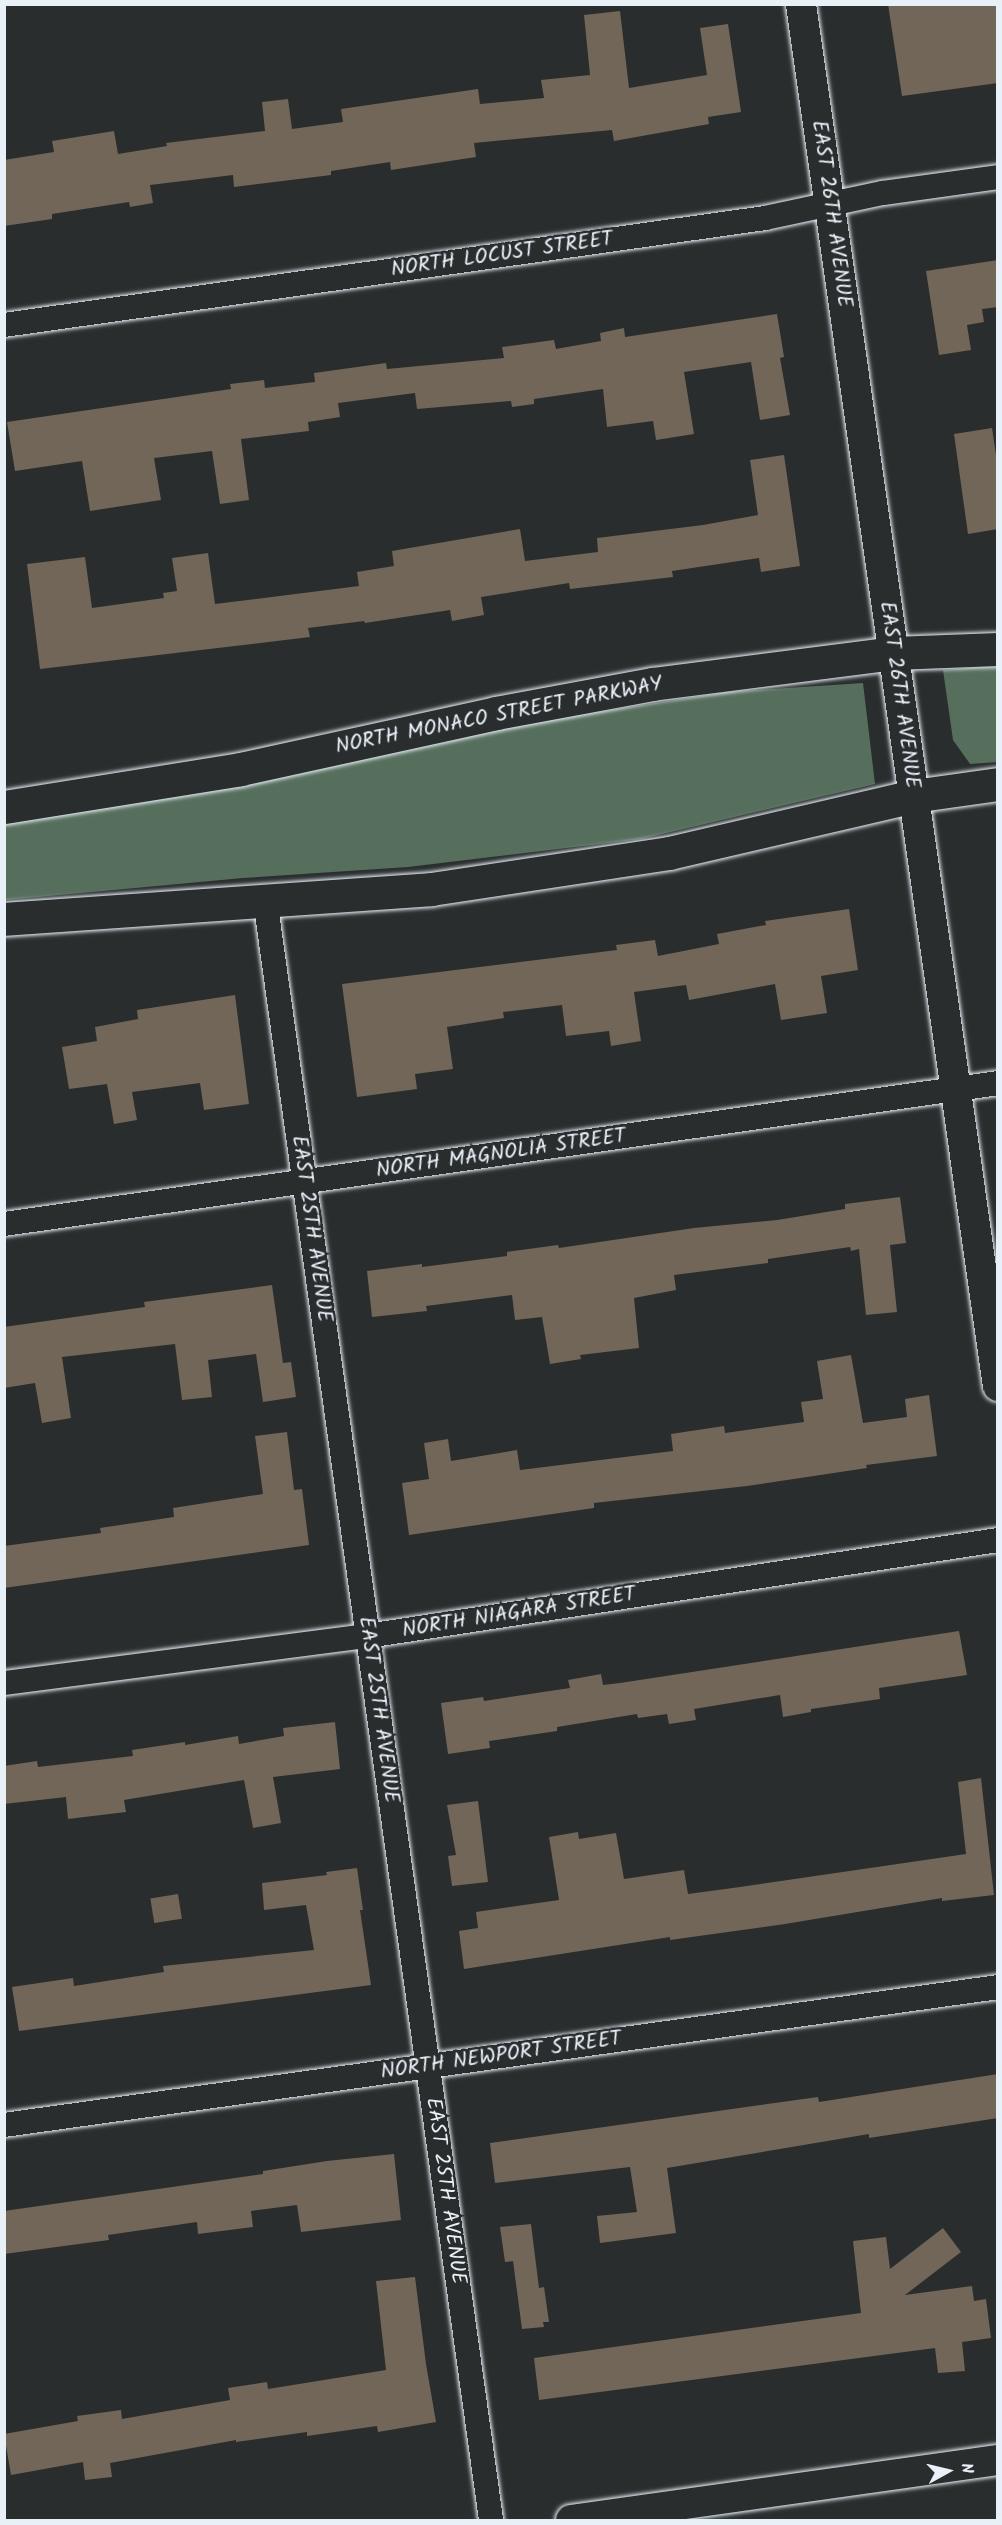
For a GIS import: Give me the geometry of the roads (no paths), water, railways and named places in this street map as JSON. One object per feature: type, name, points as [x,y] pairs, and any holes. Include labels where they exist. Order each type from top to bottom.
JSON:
[{"type":"main road","name":"NORTH MONACO STREET PARKWAY","points":[[4,807],[240,769],[496,713],[641,686],[893,653],[998,649]]},
{"type":"main road","points":[[4,919],[430,889],[669,853],[914,796],[998,784]]},
{"type":"street","name":"EAST 26TH AVENUE","points":[[801,4],[998,1386]]},
{"type":"street","name":"NORTH LOCUST STREET","points":[[4,325],[765,218],[883,193],[998,177]]},
{"type":"street","name":"EAST 25TH AVENUE","points":[[265,899],[491,2520]]},
{"type":"street","name":"NORTH MAGNOLIA STREET","points":[[4,1224],[998,1083]]},
{"type":"street","name":"NORTH NIAGARA STREET","points":[[4,1683],[367,1636],[998,1540]]},
{"type":"street","name":"NORTH NEWPORT STREET","points":[[4,2125],[998,1987]]},
{"type":"street","points":[[571,2520],[998,2460]]}]
